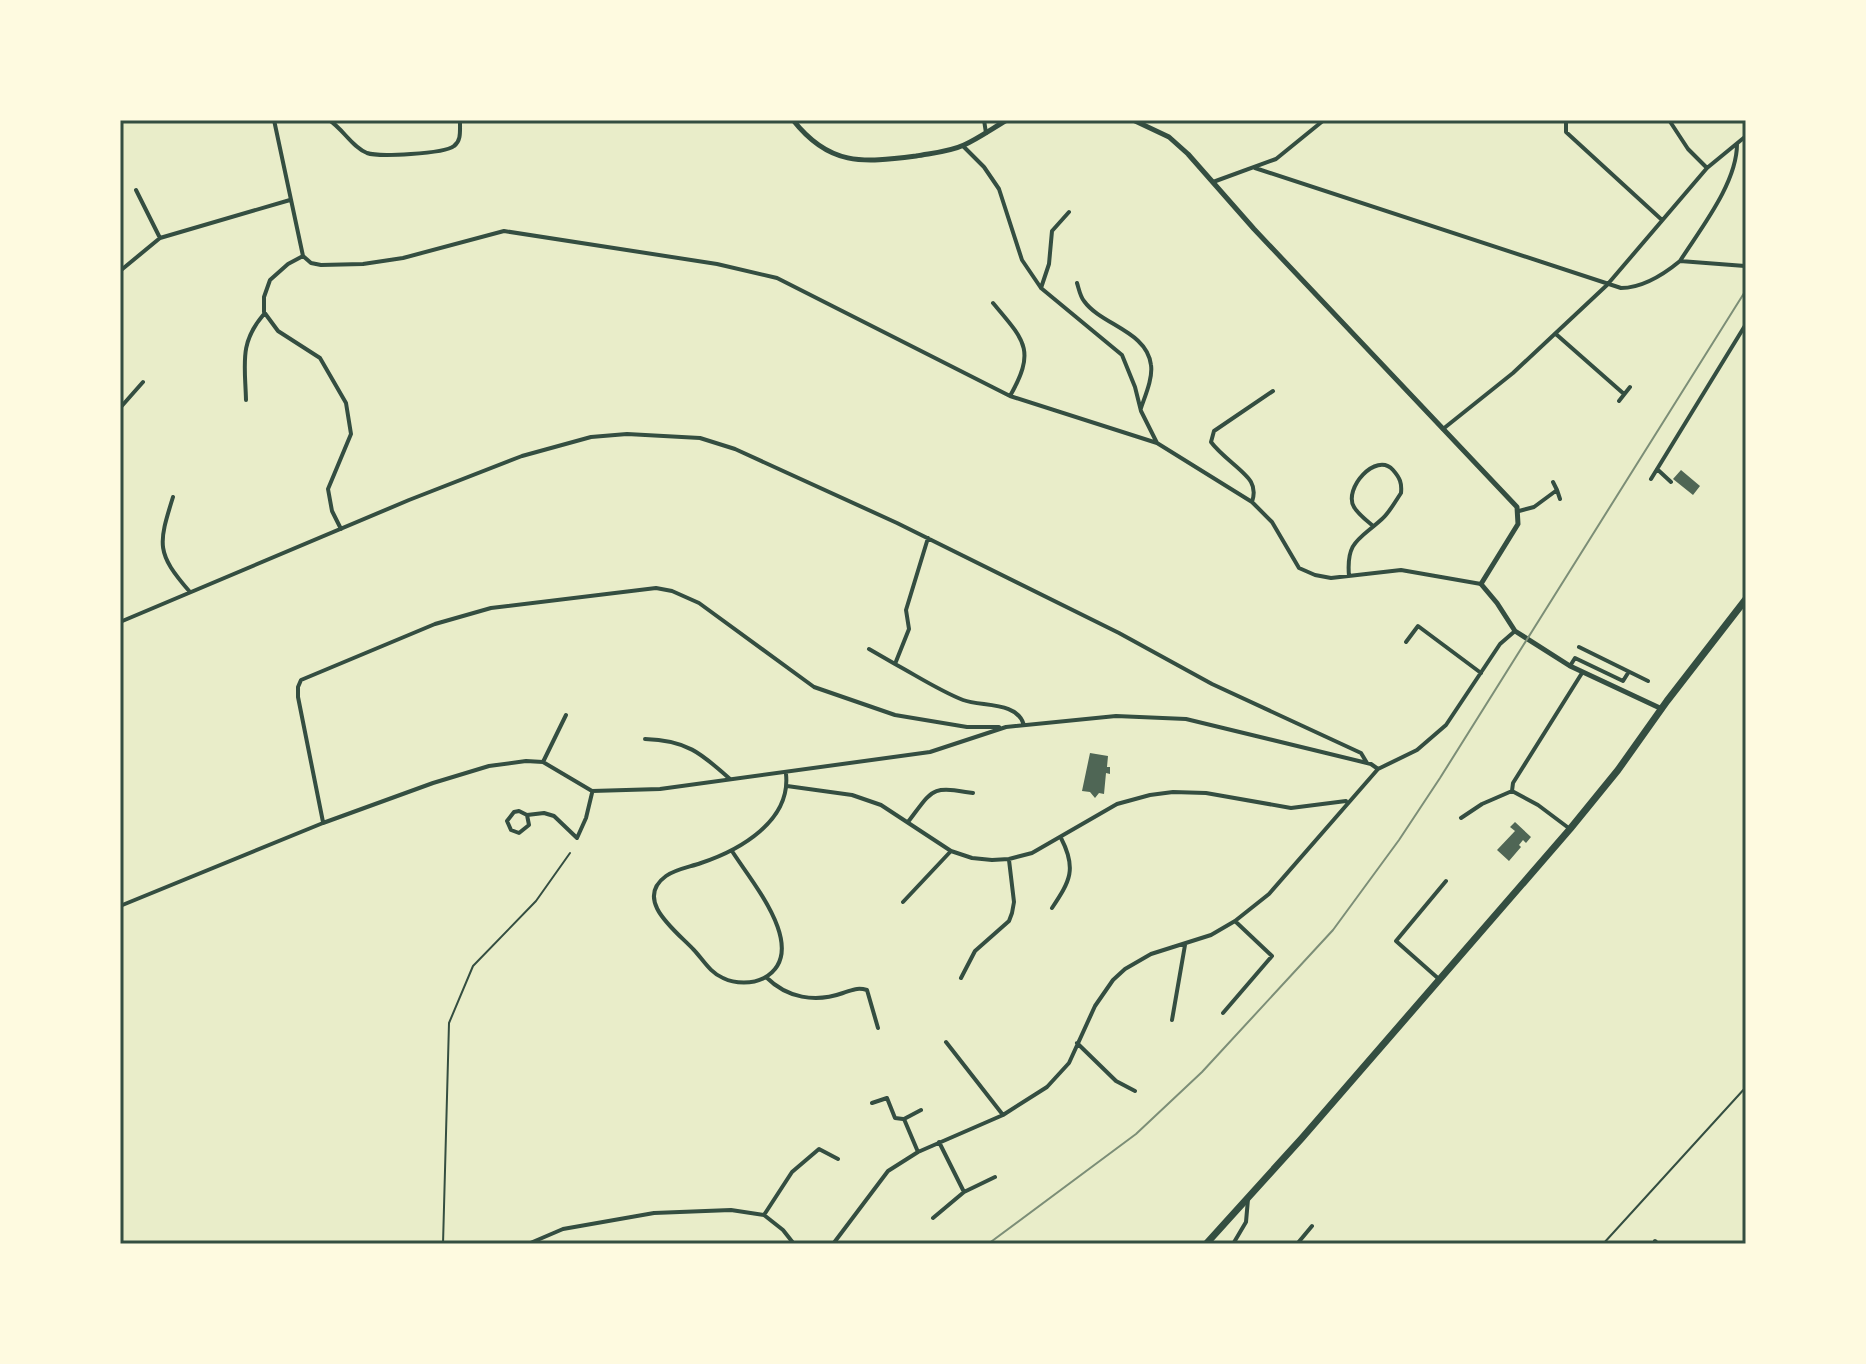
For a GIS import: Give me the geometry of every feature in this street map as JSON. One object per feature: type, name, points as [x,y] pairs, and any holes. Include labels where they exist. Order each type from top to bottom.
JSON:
[{"type":"highway","points":[[1206,1244],[1570,829],[1746,599]]},
{"type":"street","points":[[290,120],[274,121],[303,256],[311,263],[363,264],[403,258],[504,231],[694,259],[777,278],[1010,396],[1157,443],[1252,502],[1272,522],[1299,568],[1315,575],[1331,578],[1401,570],[1481,584],[1515,631],[1582,673],[1662,709]]},
{"type":"street","points":[[329,120],[357,146],[372,154],[443,151],[455,146],[460,137],[460,123]]},
{"type":"street","points":[[722,120],[736,120]]},
{"type":"street","points":[[793,120],[815,144],[834,155],[851,159],[890,159],[963,146],[1007,120]]},
{"type":"street","points":[[984,120],[986,133]]},
{"type":"street","points":[[1133,120],[1169,137],[1188,154],[1514,503],[1519,511],[1518,524],[1481,584]]},
{"type":"street","points":[[1213,182],[1276,159],[1324,120]]},
{"type":"street","points":[[1566,120],[1566,132],[1662,220]]},
{"type":"street","points":[[1669,120],[1688,149],[1707,168]]},
{"type":"street","points":[[1443,429],[1513,373],[1607,285],[1707,168],[1746,136]]},
{"type":"street","points":[[1255,168],[1607,285],[1635,288],[1667,273],[1680,261],[1718,201],[1737,158],[1737,144]]},
{"type":"street","points":[[963,146],[984,167],[999,189],[1022,260],[1041,288],[1122,355],[1141,411],[1157,443]]},
{"type":"street","points":[[136,190],[160,238]]},
{"type":"street","points":[[120,271],[160,238],[290,200]]},
{"type":"street","points":[[1041,288],[1049,264],[1052,231],[1069,212]]},
{"type":"street","points":[[246,400],[247,338],[264,314],[264,297],[270,280],[303,256]]},
{"type":"street","points":[[1680,261],[1745,266]]},
{"type":"street","points":[[1077,283],[1083,300],[1104,320],[1132,335],[1148,355],[1152,367],[1141,411]]},
{"type":"street","points":[[993,303],[1018,333],[1024,348],[1024,370],[1010,396]]},
{"type":"street","points":[[264,314],[278,331],[320,358],[346,403],[351,434],[328,489],[332,511],[341,529]]},
{"type":"street","points":[[1651,479],[1746,324]]},
{"type":"street","points":[[1556,334],[1624,394]]},
{"type":"street","points":[[120,408],[143,382]]},
{"type":"street","points":[[1619,401],[1630,387]]},
{"type":"street","points":[[1252,502],[1255,492],[1251,481],[1222,457],[1211,442],[1214,431],[1273,391]]},
{"type":"street","points":[[120,622],[522,456],[591,437],[627,434],[700,438],[718,442],[928,538],[1119,633],[1212,684],[1361,753],[1367,763]]},
{"type":"street","points":[[1349,576],[1348,552],[1372,525],[1381,520],[1401,493],[1400,477],[1389,465],[1380,463],[1372,466],[1353,490],[1351,499],[1352,505],[1372,525]]},
{"type":"street","points":[[1657,469],[1671,482]]},
{"type":"street","points":[[1553,482],[1560,499]]},
{"type":"street","points":[[1519,511],[1534,507],[1557,490]]},
{"type":"street","points":[[173,497],[161,535],[161,545],[176,576],[190,592]]},
{"type":"street","points":[[895,664],[909,629],[906,610],[928,538]]},
{"type":"street","points":[[323,823],[298,697],[301,680],[435,624],[515,603],[639,588],[672,591],[699,603],[814,687],[907,718],[967,727],[1006,727],[1116,716],[1186,719],[1367,763],[1378,769]]},
{"type":"street","points":[[1406,642],[1418,626],[1481,674]]},
{"type":"street","points":[[833,1244],[888,1171],[918,1152],[1003,1115],[1055,1080],[1069,1063],[1090,1016],[1113,980],[1139,959],[1185,945],[1235,921],[1269,894],[1378,769],[1430,741],[1446,725],[1500,644],[1515,631]]},
{"type":"street","points":[[1579,647],[1648,681]]},
{"type":"street","points":[[869,649],[963,700],[992,704],[1018,714],[1024,725]]},
{"type":"street","points":[[1570,666],[1575,658],[1623,681],[1628,673]]},
{"type":"street","points":[[1512,791],[1513,783],[1582,673]]},
{"type":"street","points":[[543,762],[566,715]]},
{"type":"street","points":[[120,906],[323,823],[489,766],[543,762],[592,791],[660,789],[930,752],[1006,727]]},
{"type":"street","points":[[645,739],[667,740],[701,753],[731,780]]},
{"type":"street","points":[[732,851],[774,916],[782,951],[775,969],[766,977],[747,982],[721,978],[669,927],[655,905],[655,889],[665,877],[732,851],[768,823],[781,807],[787,786],[786,774]]},
{"type":"street","points":[[787,786],[852,795],[881,805],[951,851],[972,858],[1009,859],[1032,853],[1117,804],[1132,799],[1173,792],[1233,796],[1291,808],[1348,801]]},
{"type":"street","points":[[908,822],[930,793],[941,788],[973,793]]},
{"type":"street","points":[[527,815],[529,825],[523,832],[515,833],[508,827],[508,818],[514,812],[527,815],[544,813],[554,816],[577,838],[586,818],[592,791]]},
{"type":"street","points":[[1461,818],[1482,804],[1512,791]]},
{"type":"street","points":[[1512,791],[1538,805],[1570,829]]},
{"type":"street","points":[[1052,908],[1066,887],[1071,870],[1070,856],[1061,837]]},
{"type":"street","points":[[903,902],[951,851]]},
{"type":"street","points":[[961,978],[975,951],[1009,921],[1014,902],[1009,859]]},
{"type":"street","points":[[1440,980],[1396,941],[1446,881]]},
{"type":"street","points":[[1223,1013],[1272,956],[1235,921]]},
{"type":"street","points":[[1172,1020],[1185,945]]},
{"type":"street","points":[[766,977],[776,986],[805,998],[826,998],[856,988],[867,990],[878,1028]]},
{"type":"street","points":[[946,1042],[1003,1115]]},
{"type":"street","points":[[1077,1043],[1116,1081],[1135,1091]]},
{"type":"street","points":[[872,1103],[887,1098],[895,1118],[904,1119],[921,1110]]},
{"type":"street","points":[[904,1119],[918,1152]]},
{"type":"street","points":[[939,1142],[964,1192]]},
{"type":"street","points":[[764,1215],[792,1172],[819,1149],[838,1159]]},
{"type":"street","points":[[933,1218],[964,1192],[995,1177]]},
{"type":"street","points":[[1233,1244],[1246,1222],[1249,1197]]},
{"type":"street","points":[[528,1244],[563,1229],[654,1213],[731,1210],[764,1215],[783,1230],[794,1244]]},
{"type":"street","points":[[1297,1244],[1312,1226]]},
{"type":"path","points":[[443,1244],[449,1023],[473,966],[536,901],[570,853]]},
{"type":"path","points":[[1603,1244],[1746,1087]]},
{"type":"building","points":[[1681,470],[1700,486],[1693,495],[1673,479]]},
{"type":"building","points":[[1090,753],[1108,756],[1107,767],[1110,767],[1110,774],[1106,773],[1104,794],[1099,793],[1095,798],[1090,792],[1082,791]]},
{"type":"building","points":[[1515,822],[1531,837],[1526,843],[1523,840],[1509,861],[1497,850],[1515,831],[1510,827]]},
{"type":"railway","points":[[988,1244],[1136,1134],[1202,1072],[1333,930],[1440,778],[1746,290]]}]
